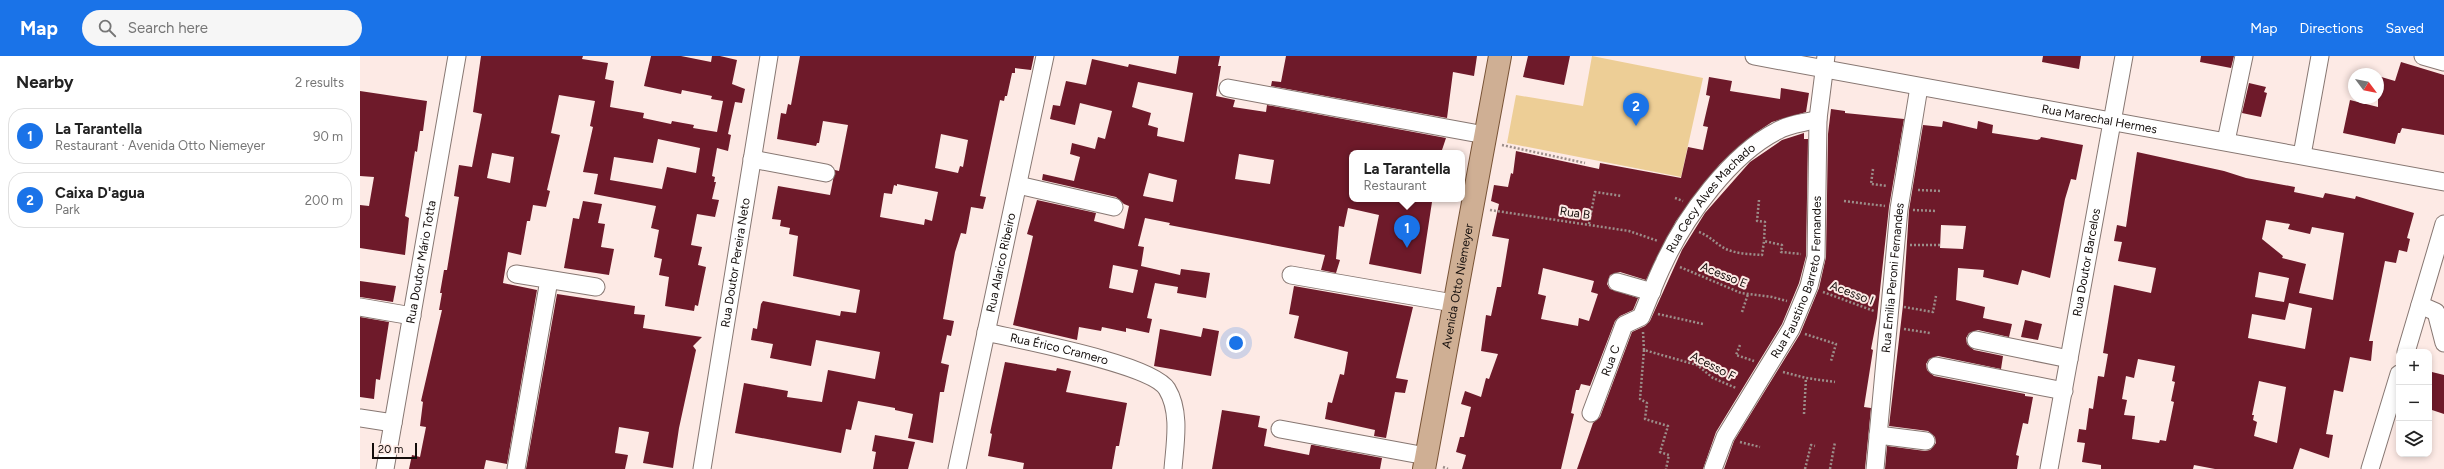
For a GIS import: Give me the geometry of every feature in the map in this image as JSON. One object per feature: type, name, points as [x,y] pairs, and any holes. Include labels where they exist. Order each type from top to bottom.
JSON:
[{"type":"main road","name":"Avenida Otto Niemeyer","points":[[1425,463],[1453,303],[1500,56]]},
{"type":"street","name":"Rua Doutor Mário Totta","points":[[386,469],[457,56]]},
{"type":"street","name":"Rua Doutor Pereira Neto","points":[[702,469],[769,56]]},
{"type":"street","name":"Rua Alarico Ribeiro","points":[[957,469],[1045,56]]},
{"type":"street","name":"Rua Marechal Hermes","points":[[1754,56],[1825,63],[1919,87],[2226,141],[2444,182]]},
{"type":"street","name":"Rua Doutor Barcelos","points":[[2049,469],[2124,56]]},
{"type":"street","points":[[2226,141],[2244,56]]},
{"type":"street","points":[[2302,155],[2320,56]]},
{"type":"street","points":[[2423,56],[2444,62]]},
{"type":"street","name":"Rua Faustino Barreto Fernandes","points":[[1713,469],[1725,436],[1791,329],[1802,306],[1809,286],[1816,257],[1818,119],[1825,63]]},
{"type":"street","name":"Rua Emilia Peroni Fernandes","points":[[1875,469],[1899,209],[1919,87]]},
{"type":"street","points":[[1228,88],[1485,135]]},
{"type":"street","name":"Rua Cecy Alves Machado","points":[[1643,314],[1664,262],[1686,226],[1728,166],[1745,151],[1778,130],[1818,119]]},
{"type":"street","points":[[752,159],[826,173]]},
{"type":"street","points":[[1018,185],[1114,207]]},
{"type":"street","points":[[2407,349],[2444,224]]},
{"type":"street","points":[[516,274],[596,287]]},
{"type":"street","points":[[1291,275],[1453,303]]},
{"type":"street","points":[[516,469],[549,280]]},
{"type":"street","points":[[1617,282],[1652,292]]},
{"type":"street","points":[[2420,305],[2436,312],[2444,343]]},
{"type":"street","points":[[360,307],[412,316]]},
{"type":"street","name":"Rua C","points":[[1592,413],[1623,328],[1626,323],[1643,314]]},
{"type":"street","name":"Rua Érico Cramero","points":[[986,332],[1130,367],[1158,379],[1167,388],[1172,401],[1177,427],[1173,469]]},
{"type":"street","points":[[1976,340],[2069,358]]},
{"type":"street","points":[[1936,366],[2064,391]]},
{"type":"street","points":[[2370,469],[2396,384]]},
{"type":"street","points":[[360,418],[394,423]]},
{"type":"street","points":[[1280,429],[1425,463]]},
{"type":"street","points":[[1878,435],[1926,441]]},
{"type":"path","points":[[1516,148],[1585,163]]},
{"type":"path","points":[[1589,224],[1595,192],[1622,196]]},
{"type":"path","points":[[1686,226],[1709,236],[1726,249],[1762,256],[1765,222],[1757,220],[1759,200]]},
{"type":"path","name":"Rua B","points":[[1472,208],[1629,231],[1674,246]]},
{"type":"path","points":[[1764,241],[1782,245],[1781,252],[1816,257]]},
{"type":"path","points":[[1896,245],[1940,245]]},
{"type":"path","name":"Acesso E","points":[[1664,262],[1690,271],[1741,293],[1772,297],[1802,306]]},
{"type":"path","name":"Acesso I","points":[[1809,286],[1890,316]]},
{"type":"path","points":[[1742,312],[1748,294]]},
{"type":"path","points":[[1890,316],[1933,312],[1936,296]]},
{"type":"path","points":[[1666,469],[1669,455],[1660,452],[1668,426],[1645,419],[1647,403],[1640,399],[1644,350],[1643,314],[1703,324]]},
{"type":"path","points":[[1890,316],[1930,333]]},
{"type":"path","points":[[1791,329],[1836,344],[1831,361]]},
{"type":"path","points":[[1740,345],[1736,355],[1767,367],[1806,378],[1835,382]]},
{"type":"path","name":"Acesso F","points":[[1644,350],[1696,365],[1712,378],[1750,394]]},
{"type":"path","points":[[1804,414],[1806,378]]},
{"type":"path","points":[[1725,436],[1760,447]]},
{"type":"path","points":[[1830,469],[1835,442]]},
{"type":"path","points":[[1805,469],[1811,445],[1815,446]]},
{"type":"shaded area","points":[[1592,56],[1703,78],[1681,177],[1507,143],[1516,95],[1583,106]]},
{"type":"building","points":[[481,56],[583,56],[582,59],[608,63],[605,79],[614,81],[610,107],[644,113],[643,118],[671,124],[672,121],[694,125],[693,128],[717,132],[723,101],[711,99],[712,96],[682,90],[681,94],[644,86],[651,56],[681,56],[711,62],[712,56],[720,56],[737,60],[732,84],[745,89],[742,103],[735,102],[728,134],[731,135],[728,151],[717,148],[712,176],[715,177],[714,182],[716,182],[712,199],[719,200],[715,217],[697,214],[691,245],[702,247],[698,265],[706,267],[698,306],[695,305],[694,311],[665,306],[669,277],[659,275],[662,259],[654,257],[659,230],[651,228],[656,206],[594,194],[598,174],[583,172],[593,127],[590,126],[595,101],[559,95],[551,133],[560,135],[547,190],[550,191],[546,207],[533,205],[530,221],[527,221],[521,255],[508,252],[503,283],[537,290],[507,464],[486,460],[484,469],[409,469],[412,455],[420,457],[426,427],[420,426],[423,402],[421,401],[442,310],[439,310],[442,293],[440,293],[444,270],[447,270],[459,197],[454,196],[459,165],[472,167],[482,114],[473,112]],"holes":[[[658,139],[700,148],[696,173],[667,167],[662,189],[610,180],[614,157],[653,163]],[[492,153],[514,157],[510,183],[487,178]]]},
{"type":"building","points":[[800,56],[1034,56],[1031,70],[1015,68],[1015,73],[1012,73],[1007,96],[1005,96],[1004,101],[1000,100],[980,196],[986,197],[983,209],[971,207],[966,234],[961,233],[955,252],[943,319],[954,321],[951,336],[947,335],[941,363],[949,365],[944,392],[940,392],[933,443],[908,438],[913,414],[895,410],[895,408],[858,401],[851,430],[846,429],[841,453],[735,433],[744,383],[788,391],[787,397],[822,402],[828,370],[875,379],[880,352],[816,340],[811,366],[770,358],[773,344],[751,340],[753,328],[757,329],[761,304],[763,301],[840,316],[841,311],[856,313],[860,290],[793,276],[798,236],[789,234],[790,228],[780,226],[781,220],[772,219],[778,186],[830,195],[835,170],[839,171],[848,125],[823,121],[819,143],[817,143],[816,146],[777,139],[781,113],[786,114],[788,104],[791,105]],"holes":[[[941,134],[968,140],[963,167],[960,166],[958,173],[935,168]],[[897,184],[938,192],[932,221],[925,219],[924,225],[880,217],[884,193],[892,194],[894,185],[897,186]]]},
{"type":"building","points":[[1179,56],[1220,56],[1218,66],[1221,66],[1216,96],[1235,100],[1233,107],[1266,112],[1267,105],[1446,138],[1442,150],[1349,150],[1349,202],[1432,202],[1421,274],[1369,264],[1379,215],[1348,208],[1344,227],[1339,226],[1336,259],[1340,260],[1336,273],[1321,270],[1325,255],[1169,225],[1170,223],[1145,218],[1138,246],[1144,247],[1141,266],[1180,275],[1181,269],[1210,273],[1206,298],[1177,293],[1178,287],[1155,283],[1147,318],[1152,319],[1149,333],[1126,328],[1126,332],[1102,327],[1101,331],[1079,327],[1077,340],[1013,325],[1033,236],[1027,234],[1037,200],[1096,213],[1094,221],[1124,229],[1129,206],[1124,204],[1116,197],[1042,180],[1043,174],[1074,181],[1080,157],[1070,154],[1072,143],[1095,149],[1098,137],[1105,139],[1112,111],[1080,103],[1075,125],[1050,119],[1053,105],[1060,106],[1066,81],[1086,85],[1092,59],[1128,67],[1129,64],[1176,74]],"holes":[[[1138,82],[1193,93],[1184,142],[1157,136],[1158,128],[1148,125],[1151,113],[1132,107]],[[1239,154],[1274,160],[1270,184],[1235,179]],[[1149,173],[1177,180],[1173,202],[1143,196]],[[1113,265],[1138,270],[1133,293],[1109,288]]]},
{"type":"building","points":[[1286,56],[1477,56],[1474,76],[1453,72],[1447,118],[1271,86],[1272,81],[1281,82]]},
{"type":"building","points":[[1528,56],[1570,56],[1564,85],[1523,77]]},
{"type":"building","points":[[2043,56],[2081,56],[2079,69],[2042,62]]},
{"type":"building","points":[[2201,56],[2234,56],[2231,68],[2200,62]]},
{"type":"building","points":[[2401,62],[2444,75],[2444,135],[2402,128],[2400,133],[2398,133],[2395,144],[2343,133],[2349,104],[2366,104],[2378,107],[2378,104],[2384,104],[2384,78],[2395,81]]},
{"type":"building","points":[[1709,77],[1732,81],[1730,91],[1780,99],[1781,88],[1809,93],[1806,112],[1772,122],[1754,134],[1720,164],[1676,221],[1646,280],[1620,272],[1610,275],[1607,284],[1610,289],[1638,298],[1633,310],[1620,316],[1615,321],[1590,386],[1581,384],[1579,390],[1576,390],[1571,413],[1574,414],[1561,469],[1462,469],[1466,455],[1456,452],[1460,437],[1464,437],[1471,407],[1461,404],[1465,391],[1481,397],[1486,378],[1489,379],[1498,354],[1481,351],[1486,315],[1491,316],[1497,287],[1501,287],[1509,239],[1492,236],[1499,204],[1491,201],[1494,185],[1508,187],[1511,173],[1513,174],[1516,151],[1599,169],[1600,163],[1681,178],[1688,147],[1703,150],[1708,127],[1703,126],[1710,96],[1706,95]],"holes":[[[1543,268],[1594,281],[1591,292],[1598,294],[1589,321],[1579,318],[1578,326],[1541,319],[1546,296],[1538,294]]]},
{"type":"building","points":[[2249,83],[2266,87],[2264,92],[2267,93],[2261,117],[2242,113]]},
{"type":"building","points":[[360,91],[427,101],[423,131],[420,131],[417,152],[415,151],[405,216],[409,218],[405,255],[360,248],[360,205],[369,206],[374,177],[360,176]]},
{"type":"building","points":[[1831,109],[1845,111],[1845,113],[1904,119],[1889,207],[1877,318],[1871,349],[1873,350],[1864,407],[1871,408],[1865,469],[1724,469],[1734,441],[1800,334],[1819,288],[1826,257],[1828,134]]},
{"type":"building","points":[[1943,121],[1977,129],[1978,121],[1993,125],[1992,133],[2037,140],[2041,137],[2083,145],[2076,180],[2071,179],[2065,199],[2050,278],[2022,270],[2018,285],[1983,277],[1984,270],[1958,268],[1956,300],[1985,307],[1983,318],[2012,324],[2009,337],[1978,330],[1969,333],[1966,338],[1967,344],[1974,350],[2003,356],[2001,369],[1938,356],[1929,359],[1926,364],[1927,370],[1934,376],[2025,394],[2025,396],[2033,397],[2028,424],[2023,423],[2016,455],[2019,456],[2017,469],[1885,469],[1887,446],[1925,451],[1930,450],[1936,443],[1935,437],[1928,431],[1889,426],[1903,305],[1909,210],[1923,125],[1942,127]],"holes":[[[1941,225],[1966,226],[1963,249],[1940,248]]]},
{"type":"building","points":[[1804,133],[1804,139],[1808,139],[1806,256],[1799,283],[1782,324],[1716,432],[1703,469],[1577,469],[1593,423],[1600,417],[1632,332],[1645,326],[1650,321],[1682,250],[1705,213],[1750,162],[1782,140]]},
{"type":"building","points":[[2137,152],[2224,171],[2246,178],[2295,187],[2294,192],[2323,198],[2325,193],[2355,199],[2356,196],[2414,213],[2407,238],[2410,239],[2407,252],[2399,250],[2396,263],[2385,261],[2369,341],[2373,341],[2371,361],[2350,357],[2343,392],[2334,390],[2326,434],[2333,435],[2329,458],[2300,448],[2293,469],[2215,469],[2194,465],[2193,469],[2101,469],[2101,465],[2082,462],[2085,443],[2077,442],[2079,429],[2086,430],[2089,408],[2093,409],[2098,376],[2104,377],[2108,354],[2103,353],[2114,285],[2151,293],[2156,268],[2118,261],[2122,242],[2114,241],[2117,225],[2126,227]],"holes":[[[2266,220],[2290,224],[2288,229],[2310,234],[2312,227],[2344,233],[2333,300],[2299,293],[2306,264],[2282,258],[2283,256],[2262,239]],[[2259,272],[2289,278],[2284,302],[2255,297]],[[2289,303],[2312,308],[2305,349],[2248,338],[2252,314],[2285,320]],[[2138,359],[2175,366],[2172,381],[2175,382],[2171,401],[2174,402],[2166,441],[2160,440],[2159,443],[2132,439],[2135,416],[2124,415],[2127,400],[2122,399],[2126,376],[2134,378]],[[2259,381],[2286,387],[2277,443],[2254,436],[2257,422],[2253,420],[2254,415],[2252,415]]]},
{"type":"building","points":[[583,201],[602,204],[598,223],[605,224],[601,247],[614,249],[609,275],[564,268],[573,218],[579,219]]},
{"type":"building","points":[[360,281],[396,286],[393,302],[360,297]]},
{"type":"building","points":[[1294,286],[1413,307],[1396,378],[1408,380],[1405,393],[1395,392],[1386,438],[1374,436],[1375,430],[1325,419],[1328,402],[1332,403],[1340,374],[1344,375],[1348,352],[1294,338],[1299,316],[1289,314]]},
{"type":"building","points":[[557,294],[635,306],[634,314],[645,315],[643,328],[702,337],[693,346],[696,350],[679,428],[673,468],[643,463],[649,432],[619,427],[615,453],[628,455],[625,469],[526,469]]},
{"type":"building","points":[[360,317],[389,322],[380,380],[376,379],[374,399],[360,397]]},
{"type":"building","points":[[2025,320],[2042,324],[2038,340],[2021,337]]},
{"type":"building","points":[[1203,328],[1219,331],[1211,376],[1154,366],[1160,329],[1201,337]]},
{"type":"building","points":[[1005,362],[1056,371],[1057,368],[1071,371],[1066,392],[1127,403],[1119,446],[1116,446],[1112,469],[1023,469],[1024,463],[988,456],[992,434],[990,433]]},
{"type":"building","points":[[2432,372],[2444,375],[2444,414],[2432,410]]},
{"type":"building","points":[[1222,410],[1260,416],[1258,427],[1267,429],[1264,446],[1309,455],[1311,445],[1313,445],[1382,458],[1380,469],[1212,469]]},
{"type":"building","points":[[875,435],[915,442],[908,469],[873,469],[876,452],[872,451]]},
{"type":"place","name":"Caixa D'agua","points":[[1636,126]]},
{"type":"place","name":"La Tarantella","points":[[1407,248]]}]
